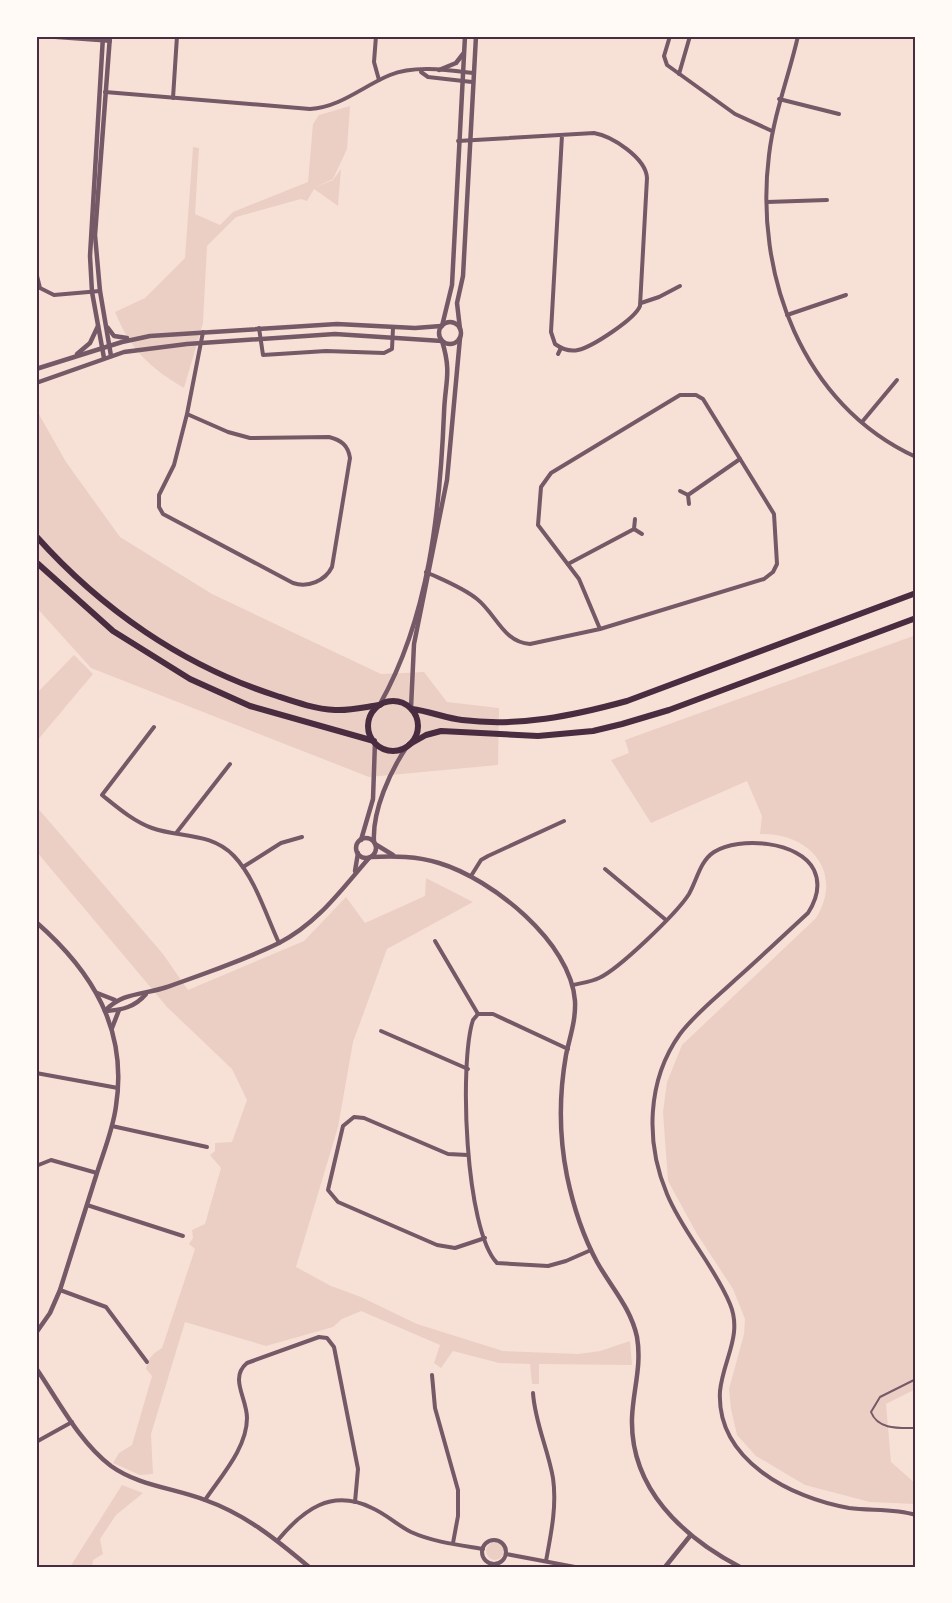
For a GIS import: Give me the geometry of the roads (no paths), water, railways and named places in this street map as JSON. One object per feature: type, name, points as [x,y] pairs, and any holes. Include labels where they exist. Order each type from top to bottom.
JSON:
[{"type":"main road","points":[[36,536],[75,576],[135,625],[196,662],[267,693],[334,710],[399,701],[412,709],[460,720],[498,722],[542,720],[597,709],[680,681],[916,593]]},
{"type":"main road","points":[[36,562],[79,604],[126,641],[190,679],[250,706],[374,742],[393,751],[426,735],[441,731],[538,736],[593,730],[622,724],[679,706],[916,618]]},
{"type":"main road","points":[[374,742],[370,733],[369,719],[380,705]]},
{"type":"main road","points":[[409,745],[418,727],[412,709]]},
{"type":"street","points":[[36,51],[39,36],[110,38],[95,198]]},
{"type":"street","points":[[173,98],[177,36]]},
{"type":"street","points":[[376,36],[374,62],[379,80]]},
{"type":"street","points":[[439,511],[445,394],[449,367],[439,335],[452,285],[465,36]]},
{"type":"street","points":[[412,709],[414,644],[450,458],[460,338],[457,303],[463,276],[468,140],[476,36]]},
{"type":"street","points":[[670,36],[665,61],[679,74],[735,114],[772,131]]},
{"type":"street","points":[[679,74],[690,36]]},
{"type":"street","points":[[798,36],[772,131],[767,202],[771,248],[787,315],[799,345],[816,373],[837,399],[891,444],[916,457]]},
{"type":"street","points":[[102,38],[92,292],[104,358]]},
{"type":"street","points":[[99,92],[317,108],[340,101],[393,73],[439,69],[456,63],[464,51]]},
{"type":"street","points":[[439,69],[473,73]]},
{"type":"street","points":[[421,71],[428,77],[472,82]]},
{"type":"street","points":[[779,99],[839,114]]},
{"type":"street","points":[[458,141],[562,135],[602,135],[639,160],[647,171],[641,303],[634,317],[582,348],[571,351],[555,344],[551,333],[562,135]]},
{"type":"street","points":[[767,202],[827,200]]},
{"type":"street","points":[[93,227],[104,320],[111,356]]},
{"type":"street","points":[[36,272],[40,288],[48,294],[100,291]]},
{"type":"street","points":[[641,303],[680,286]]},
{"type":"street","points":[[787,315],[846,295]]},
{"type":"street","points":[[104,320],[114,336],[141,339]]},
{"type":"street","points":[[37,369],[109,346],[158,335],[337,324],[393,328],[442,326],[452,322],[460,328]]},
{"type":"street","points":[[72,357],[90,343],[98,326]]},
{"type":"street","points":[[259,328],[263,355],[326,351],[384,353],[392,349],[393,328]]},
{"type":"street","points":[[187,414],[243,437],[329,437],[343,443],[350,458],[332,567],[324,578],[304,585],[293,583],[163,514],[159,507],[159,495],[174,465],[187,414],[203,332]]},
{"type":"street","points":[[36,383],[104,358],[159,347],[335,334],[442,341],[452,344],[460,338]]},
{"type":"street","points":[[558,354],[561,348]]},
{"type":"street","points":[[37,369],[49,379]]},
{"type":"street","points":[[862,422],[897,380]]},
{"type":"street","points":[[428,573],[476,598],[511,639],[519,643],[530,644],[600,629],[764,579],[773,572],[778,558],[774,514],[703,399],[687,394],[551,473],[541,487],[537,522],[585,590],[600,629]]},
{"type":"street","points":[[688,495],[740,459]]},
{"type":"street","points":[[680,491],[688,495]]},
{"type":"street","points":[[688,495],[689,504]]},
{"type":"street","points":[[634,529],[635,519]]},
{"type":"street","points":[[568,564],[634,529]]},
{"type":"street","points":[[634,529],[642,534]]},
{"type":"street","points":[[380,705],[407,648],[428,573]]},
{"type":"street","points":[[154,727],[102,795],[141,824],[211,840],[230,852],[243,867],[279,943]]},
{"type":"street","points":[[353,876],[357,866],[356,847],[361,840],[373,799],[374,742]]},
{"type":"street","points":[[105,1011],[115,1000],[135,993],[146,994],[167,987],[279,943],[323,912],[376,850],[374,825],[379,808],[397,764],[409,745]]},
{"type":"street","points":[[176,833],[230,764]]},
{"type":"street","points":[[471,876],[481,860],[564,820]]},
{"type":"street","points":[[243,867],[281,843],[302,837]]},
{"type":"street","points":[[361,840],[366,838],[396,856]]},
{"type":"street","points":[[573,985],[608,972],[666,920],[688,896],[706,859],[728,846],[783,847],[804,858],[814,871],[818,892],[808,913],[695,1018],[671,1048],[655,1091],[653,1123],[656,1158],[666,1192],[676,1213],[726,1296],[734,1315],[735,1335],[723,1372],[720,1397],[724,1422],[735,1446],[760,1472],[801,1494],[848,1508],[916,1515]]},
{"type":"street","points":[[357,854],[363,858],[396,856],[437,862],[471,876],[488,887],[545,935],[564,962],[573,985],[574,1020],[561,1099],[564,1157],[577,1213],[591,1250],[628,1311],[636,1335],[639,1366],[632,1429],[641,1469],[665,1510],[690,1536],[740,1567]]},
{"type":"street","points":[[605,869],[666,920]]},
{"type":"street","points":[[36,922],[77,963],[98,993],[112,1030],[118,1060],[118,1088],[112,1126],[60,1290],[50,1313],[36,1333]]},
{"type":"street","points":[[435,941],[478,1014]]},
{"type":"street","points":[[98,993],[115,1000]]},
{"type":"street","points":[[105,1011],[119,1010],[139,1002],[146,994]]},
{"type":"street","points":[[112,1030],[119,1010]]},
{"type":"street","points":[[478,1014],[493,1014],[568,1049]]},
{"type":"street","points":[[478,1014],[471,1027],[468,1069],[468,1155],[474,1197],[491,1257],[502,1265],[555,1265],[591,1250]]},
{"type":"street","points":[[381,1031],[468,1069]]},
{"type":"street","points":[[36,1072],[118,1088]]},
{"type":"street","points":[[468,1155],[448,1154],[364,1118],[354,1117],[346,1121],[343,1126],[328,1190],[338,1202],[437,1245],[455,1248],[485,1238]]},
{"type":"street","points":[[112,1126],[207,1147]]},
{"type":"street","points":[[36,1166],[51,1161],[97,1173]]},
{"type":"street","points":[[87,1205],[183,1236]]},
{"type":"street","points":[[60,1290],[106,1307],[147,1362]]},
{"type":"street","points":[[205,1500],[243,1439],[247,1420],[245,1400],[237,1378],[241,1368],[248,1363],[319,1337],[327,1338],[334,1347],[358,1469],[355,1502]]},
{"type":"street","points":[[36,1368],[100,1457],[132,1478],[205,1500],[234,1513],[278,1540],[306,1566]]},
{"type":"street","points":[[432,1375],[435,1408],[458,1490],[458,1516],[453,1543]]},
{"type":"street","points":[[533,1393],[536,1422],[553,1479],[554,1520],[546,1561]]},
{"type":"street","points":[[36,1442],[73,1421]]},
{"type":"street","points":[[278,1540],[294,1521],[315,1506],[335,1501],[355,1502],[374,1508],[413,1533],[483,1550]]},
{"type":"street","points":[[666,1567],[690,1536]]},
{"type":"street","points":[[497,1540],[504,1545],[506,1554],[499,1562],[489,1562],[485,1559],[483,1550],[488,1542],[497,1540]]},
{"type":"street","points":[[506,1554],[574,1567]]},
{"type":"lane","points":[[376,36],[400,38],[400,36]]},
{"type":"lane","points":[[916,1379],[880,1397],[871,1412],[886,1427],[916,1428]]}]
